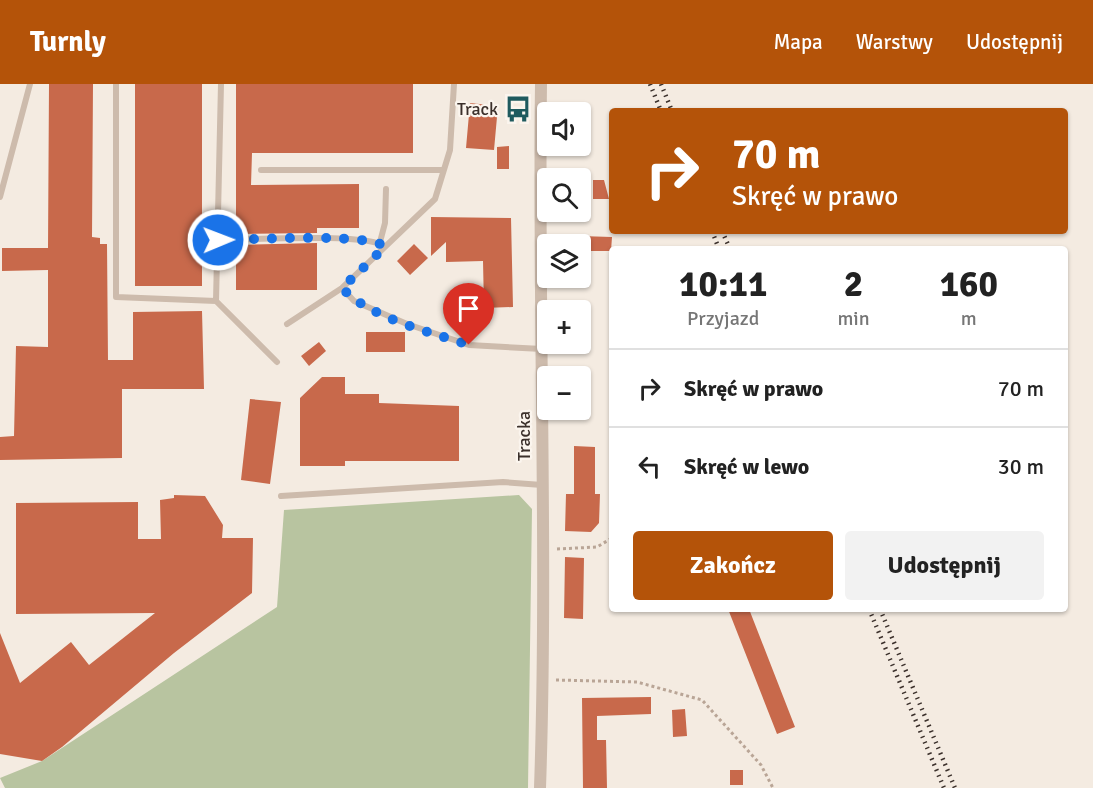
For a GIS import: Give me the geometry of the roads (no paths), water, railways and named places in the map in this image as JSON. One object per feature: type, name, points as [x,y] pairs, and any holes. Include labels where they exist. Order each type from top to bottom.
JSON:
[{"type":"street","name":"Tracka","points":[[540,300],[541,84]]},
{"type":"street","name":"Tracka","points":[[540,788],[543,681],[542,354]]},
{"type":"lane","points":[[0,197],[30,84]]},
{"type":"lane","points":[[116,84],[116,297],[216,301],[277,362]]},
{"type":"lane","points":[[216,301],[221,84]]},
{"type":"lane","points":[[288,324],[342,288],[382,245],[435,199],[450,150],[454,84]]},
{"type":"lane","points":[[261,170],[443,170]]},
{"type":"lane","points":[[382,245],[386,189]]},
{"type":"lane","points":[[218,240],[356,238],[382,245]]},
{"type":"lane","points":[[342,288],[354,301],[407,324],[469,345],[537,349]]},
{"type":"lane","points":[[281,496],[503,482],[542,485]]},
{"type":"railway","points":[[650,84],[660,108]]},
{"type":"railway","points":[[661,84],[671,108]]},
{"type":"railway","points":[[713,234],[718,246]]},
{"type":"railway","points":[[723,234],[729,246]]},
{"type":"railway","points":[[870,612],[944,788]]},
{"type":"railway","points":[[881,612],[955,788]]},
{"type":"place","name":"Track","points":[[518,109]]}]
